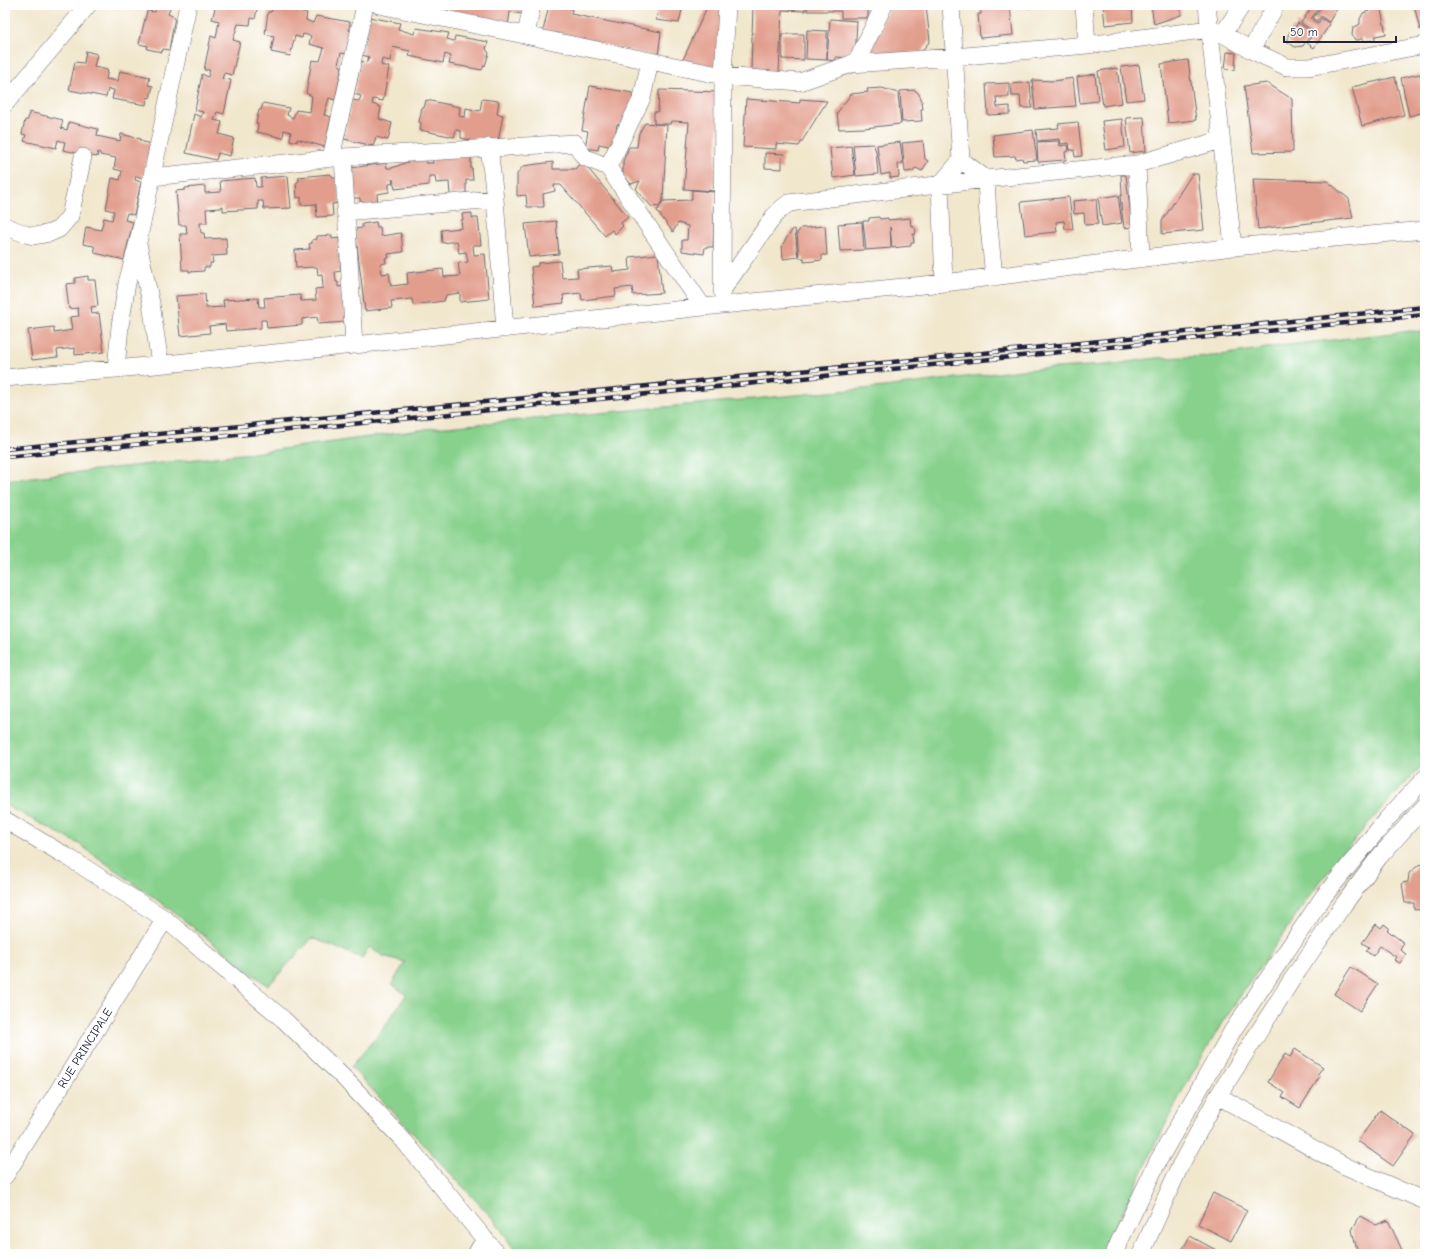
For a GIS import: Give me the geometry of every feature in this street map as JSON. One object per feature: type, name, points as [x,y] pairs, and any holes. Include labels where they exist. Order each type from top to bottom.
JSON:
[{"type":"street","points":[[5,104],[88,5]]},
{"type":"street","points":[[116,369],[123,305],[138,242],[188,5]]},
{"type":"street","points":[[354,345],[345,212],[336,158],[365,5]]},
{"type":"street","points":[[379,5],[723,76],[800,82],[851,64],[954,57],[1217,32],[1251,50],[1287,66],[1309,67],[1425,44]]},
{"type":"street","points":[[526,35],[532,5]]},
{"type":"street","points":[[722,297],[723,76],[727,5]]},
{"type":"street","points":[[851,64],[858,59],[884,5]]},
{"type":"street","points":[[944,283],[940,185],[961,160],[950,5]]},
{"type":"street","points":[[1084,5],[1087,45]]},
{"type":"street","points":[[1207,5],[1217,32],[1221,140],[1233,247]]},
{"type":"street","points":[[1217,32],[1242,5]]},
{"type":"street","points":[[1251,50],[1276,5]]},
{"type":"street","points":[[608,167],[642,98],[650,61]]},
{"type":"street","points":[[722,297],[774,216],[789,203],[986,179],[1138,164],[1221,140]]},
{"type":"street","points":[[152,177],[336,158],[489,147],[575,143],[584,157],[608,167],[703,307]]},
{"type":"street","points":[[489,147],[495,199],[505,329]]},
{"type":"street","points":[[5,226],[34,236],[50,233],[59,229],[70,216],[83,157]]},
{"type":"street","points":[[961,160],[986,179],[994,277]]},
{"type":"street","points":[[1138,164],[1141,259]]},
{"type":"street","points":[[345,212],[495,199]]},
{"type":"street","points":[[5,378],[116,369],[354,345],[703,307],[722,297],[944,283],[1233,247],[1425,230]]},
{"type":"street","points":[[138,242],[151,303],[160,364]]},
{"type":"street","points":[[1114,1254],[1158,1161],[1233,1030],[1324,896],[1386,820],[1425,778]]},
{"type":"street","points":[[1141,1254],[1180,1166],[1218,1096],[1291,981],[1344,904],[1379,856],[1425,806]]},
{"type":"street","points":[[5,820],[71,859],[165,919],[283,1019],[344,1078],[404,1141],[497,1254]]},
{"type":"street","name":"RUE PRINCIPALE","points":[[5,1176],[165,919]]},
{"type":"street","points":[[1218,1096],[1345,1166],[1425,1202]]},
{"type":"street","points":[[476,1254],[485,1239]]},
{"type":"green space","points":[[1411,331],[1425,332],[1425,762],[1367,825],[1315,888],[1223,1021],[1180,1095],[1116,1225],[1104,1254],[517,1254],[496,1222],[351,1067],[383,1029],[406,995],[392,984],[405,962],[383,956],[369,947],[362,958],[312,938],[268,986],[171,910],[79,844],[5,805],[5,480],[260,452],[434,428],[884,387],[1021,370],[1106,365],[1156,358],[1215,356],[1279,346]]},
{"type":"building","points":[[156,5],[171,5],[168,14],[175,17],[169,50],[163,49],[162,52],[147,49],[148,46],[139,44],[147,11],[155,12]]},
{"type":"building","points":[[216,5],[258,5],[255,19],[251,18],[250,25],[238,24],[233,40],[240,42],[232,75],[224,73],[222,79],[231,80],[224,114],[217,112],[214,120],[222,122],[219,134],[234,138],[230,156],[218,153],[216,160],[186,153],[194,114],[201,117],[203,112],[195,110],[202,74],[208,77],[210,70],[204,70],[211,36],[216,38],[219,21],[212,19]]},
{"type":"building","points":[[401,5],[525,5],[523,14],[510,12],[508,27]]},
{"type":"building","points":[[549,5],[573,5],[571,14],[661,32],[658,57],[543,31]]},
{"type":"building","points":[[659,5],[683,5],[679,23],[656,20]]},
{"type":"building","points":[[708,5],[721,5],[720,67],[681,64]]},
{"type":"building","points":[[753,5],[805,5],[805,11],[782,10],[779,72],[751,70]]},
{"type":"building","points":[[807,5],[868,5],[868,18],[841,18],[841,11],[807,11]]},
{"type":"building","points":[[895,5],[926,5],[930,41],[921,52],[869,57],[866,50],[891,6],[895,7]]},
{"type":"building","points":[[980,5],[1010,5],[1013,35],[980,38],[978,14],[981,14]]},
{"type":"building","points":[[1028,5],[1050,5],[1050,6],[1028,8]]},
{"type":"building","points":[[1103,5],[1132,5],[1133,22],[1105,25]]},
{"type":"building","points":[[1151,5],[1181,5],[1181,15],[1154,24]]},
{"type":"building","points":[[1313,5],[1319,7],[1311,19],[1318,24],[1321,18],[1330,24],[1314,48],[1307,43],[1314,32],[1301,23]]},
{"type":"building","points":[[1320,5],[1339,5],[1329,22],[1321,16],[1317,21],[1313,18],[1322,6]]},
{"type":"building","points":[[1380,5],[1386,34],[1375,36],[1375,40],[1364,41],[1363,38],[1355,40],[1352,35],[1353,28],[1360,24],[1360,19],[1363,13],[1369,11],[1369,6]]},
{"type":"building","points":[[1414,5],[1425,5],[1425,28],[1420,30]]},
{"type":"building","points":[[273,7],[307,13],[306,20],[313,23],[316,16],[350,22],[349,30],[351,32],[347,54],[341,53],[338,64],[342,67],[335,100],[329,98],[324,115],[331,117],[325,147],[297,139],[297,142],[290,140],[291,132],[284,130],[283,138],[257,132],[258,124],[256,123],[259,110],[261,110],[263,103],[289,108],[287,115],[293,118],[296,110],[310,112],[312,96],[306,93],[312,60],[320,61],[324,48],[309,44],[311,36],[303,34],[302,38],[295,36],[290,56],[271,52],[274,36],[265,34],[268,12],[271,12]]},
{"type":"building","points":[[369,17],[400,23],[398,29],[414,34],[416,28],[449,33],[447,39],[454,41],[455,36],[488,42],[486,49],[489,53],[485,66],[484,65],[482,70],[449,64],[451,56],[445,54],[443,63],[409,56],[410,51],[393,47],[390,61],[382,59],[381,65],[389,67],[383,101],[373,99],[372,104],[381,107],[379,119],[392,123],[388,140],[376,137],[373,146],[344,139],[352,100],[359,101],[361,96],[354,94],[361,61],[367,62],[369,57],[362,55]]},
{"type":"building","points":[[830,19],[857,21],[855,58],[836,57],[835,61],[827,60]]},
{"type":"building","points":[[1298,23],[1312,32],[1303,46],[1295,47],[1288,42],[1288,35],[1293,27],[1295,28]]},
{"type":"building","points":[[807,30],[827,31],[827,60],[806,59]]},
{"type":"building","points":[[782,34],[804,34],[804,60],[782,59]]},
{"type":"building","points":[[86,51],[97,54],[94,67],[108,70],[106,79],[118,81],[120,71],[150,77],[148,85],[153,86],[150,98],[147,97],[146,105],[112,99],[114,90],[108,89],[106,97],[69,90],[75,62],[84,63]]},
{"type":"building","points":[[1227,52],[1236,53],[1235,70],[1225,69]]},
{"type":"building","points":[[1188,60],[1196,120],[1168,123],[1161,64]]},
{"type":"building","points":[[1139,65],[1144,99],[1126,101],[1121,67]]},
{"type":"building","points":[[1117,68],[1122,103],[1103,106],[1098,71]]},
{"type":"building","points":[[1095,74],[1098,101],[1080,103],[1077,77]]},
{"type":"building","points":[[1420,74],[1425,98],[1425,112],[1409,116],[1401,78]]},
{"type":"building","points":[[1395,77],[1404,115],[1362,126],[1352,87]]},
{"type":"building","points":[[1073,78],[1076,106],[1035,109],[1032,80],[1054,81]]},
{"type":"building","points":[[1030,82],[1032,108],[1021,108],[1020,96],[1012,96],[1011,84]]},
{"type":"building","points":[[1009,83],[1009,97],[996,97],[997,107],[1010,106],[1010,114],[988,115],[986,84]]},
{"type":"building","points":[[1267,83],[1292,99],[1293,152],[1253,153],[1244,86]]},
{"type":"building","points":[[590,86],[633,93],[629,120],[621,125],[617,124],[613,147],[599,144],[598,150],[585,148],[588,131],[582,130]]},
{"type":"building","points":[[882,88],[898,93],[901,124],[839,129],[837,113],[851,94],[868,92],[867,89]]},
{"type":"building","points":[[659,90],[720,92],[714,191],[684,189],[689,122],[671,121],[670,124],[654,124],[654,112],[658,112]]},
{"type":"building","points":[[915,90],[919,94],[922,101],[922,121],[902,122],[900,91]]},
{"type":"building","points":[[482,99],[499,101],[497,114],[503,115],[497,146],[461,138],[461,131],[456,130],[454,137],[420,130],[421,123],[419,122],[422,107],[424,108],[426,100],[460,107],[459,116],[465,117],[466,108],[480,111]]},
{"type":"building","points":[[746,99],[800,103],[800,99],[827,101],[799,146],[776,144],[776,149],[743,147]]},
{"type":"building","points":[[29,112],[63,120],[61,128],[67,130],[69,122],[98,129],[97,136],[120,141],[121,134],[141,139],[140,141],[151,144],[143,178],[136,176],[135,180],[141,182],[134,215],[127,213],[125,220],[133,222],[124,260],[95,253],[94,246],[83,244],[86,227],[101,230],[104,218],[112,220],[114,211],[106,209],[112,178],[120,180],[122,171],[114,169],[116,158],[100,155],[98,152],[97,157],[63,150],[65,142],[58,140],[56,148],[24,141],[26,135],[22,134],[25,120],[28,120]]},
{"type":"building","points":[[1144,117],[1146,151],[1130,153],[1126,118]]},
{"type":"building","points":[[1122,119],[1125,147],[1106,150],[1102,121]]},
{"type":"building","points":[[1078,122],[1082,156],[1075,157],[1074,150],[1070,150],[1069,143],[1061,144],[1060,139],[1037,141],[1036,130],[1059,128],[1058,124]]},
{"type":"building","points":[[645,123],[667,125],[663,199],[659,206],[652,207],[636,189],[640,181],[631,184],[623,175],[623,161],[629,147],[637,147],[639,133]]},
{"type":"building","points":[[1033,130],[1037,160],[1023,161],[1022,158],[1016,159],[1015,156],[995,157],[993,135]]},
{"type":"building","points":[[923,141],[925,159],[928,161],[922,171],[916,168],[914,171],[905,172],[902,143]]},
{"type":"building","points":[[1059,141],[1060,146],[1068,145],[1069,151],[1065,152],[1066,160],[1038,162],[1037,142]]},
{"type":"building","points":[[900,142],[903,163],[898,164],[899,177],[890,178],[890,173],[881,175],[877,145]]},
{"type":"building","points":[[873,144],[876,151],[878,174],[856,176],[853,145]]},
{"type":"building","points":[[851,146],[855,175],[833,178],[830,148]]},
{"type":"building","points":[[765,153],[785,154],[782,157],[782,169],[765,168]]},
{"type":"building","points":[[426,155],[426,163],[433,163],[432,155],[471,156],[473,180],[466,180],[466,193],[450,195],[449,182],[436,183],[435,176],[429,176],[429,185],[395,189],[393,179],[393,183],[389,184],[389,192],[377,194],[378,208],[361,209],[360,198],[352,198],[350,168],[386,163],[387,168],[392,168]]},
{"type":"building","points":[[582,161],[628,217],[621,223],[623,226],[615,234],[612,230],[605,236],[561,185],[554,185],[555,191],[543,194],[544,207],[527,207],[526,195],[517,196],[517,174],[523,166],[553,162],[553,169],[575,169]]},
{"type":"building","points":[[330,174],[338,181],[340,203],[332,204],[333,216],[317,217],[316,204],[301,205],[301,197],[297,198],[296,183],[299,181],[299,177]]},
{"type":"building","points":[[1192,174],[1198,174],[1204,230],[1162,234],[1162,221]]},
{"type":"building","points":[[1121,175],[1126,175],[1132,227],[1124,228],[1120,196],[1122,195]]},
{"type":"building","points":[[288,176],[291,208],[264,209],[263,201],[258,201],[258,209],[223,211],[223,206],[221,208],[206,209],[207,223],[200,223],[201,233],[204,233],[205,239],[226,238],[227,255],[212,256],[213,263],[210,263],[210,267],[204,267],[204,271],[189,272],[189,270],[182,270],[180,234],[187,234],[186,225],[179,225],[176,191],[185,190],[185,188],[205,186],[205,193],[221,192],[220,181],[255,178],[256,187],[261,187],[261,178]]},
{"type":"building","points":[[1253,179],[1327,181],[1349,199],[1353,218],[1258,229]]},
{"type":"building","points":[[692,190],[715,192],[713,247],[705,247],[704,254],[682,251],[682,240],[687,240],[688,226],[678,223],[673,232],[657,211],[663,201],[692,200]]},
{"type":"building","points":[[1118,195],[1122,223],[1102,226],[1098,198]]},
{"type":"building","points":[[1069,197],[1073,229],[1065,229],[1064,221],[1056,222],[1057,232],[1025,235],[1021,202]]},
{"type":"building","points":[[1096,199],[1098,224],[1085,225],[1084,213],[1074,214],[1073,201]]},
{"type":"building","points":[[472,213],[472,218],[478,218],[481,245],[473,245],[474,255],[485,254],[489,299],[460,302],[460,293],[446,295],[444,301],[413,305],[412,299],[391,301],[392,308],[365,311],[355,229],[362,228],[362,224],[376,222],[377,227],[380,227],[381,236],[401,233],[403,252],[388,254],[389,258],[385,258],[386,263],[380,264],[382,274],[389,273],[391,286],[408,284],[407,273],[443,269],[444,277],[460,276],[458,263],[468,262],[466,252],[459,253],[457,241],[442,243],[441,230],[462,228],[462,214]]},
{"type":"building","points":[[879,217],[880,219],[888,218],[888,220],[910,218],[911,226],[913,226],[916,230],[915,235],[913,234],[914,243],[911,243],[911,246],[892,248],[890,227],[891,248],[866,250],[863,221],[869,221],[869,218]]},
{"type":"building","points":[[556,221],[559,254],[529,257],[525,224]]},
{"type":"building","points":[[862,222],[864,250],[840,251],[838,224]]},
{"type":"building","points":[[825,226],[827,255],[822,255],[822,260],[804,262],[804,258],[799,258],[797,233],[801,228]]},
{"type":"building","points":[[793,229],[795,229],[798,257],[783,259],[782,245]]},
{"type":"building","points":[[332,235],[332,239],[339,238],[341,271],[335,272],[338,287],[344,286],[347,322],[318,324],[317,317],[302,319],[302,325],[267,328],[266,320],[261,320],[261,328],[226,331],[225,324],[209,326],[210,333],[180,336],[176,296],[205,294],[206,308],[224,307],[223,300],[258,298],[259,307],[265,307],[264,298],[300,295],[301,301],[316,300],[315,289],[323,288],[322,274],[318,275],[317,267],[296,268],[295,250],[310,249],[309,244],[312,243],[312,240],[317,239],[317,236]]},
{"type":"building","points":[[658,254],[662,293],[633,295],[632,287],[615,289],[616,296],[582,300],[581,293],[563,295],[564,303],[535,306],[531,267],[538,266],[538,263],[560,261],[562,278],[578,277],[577,269],[612,266],[613,272],[630,270],[629,257]]},
{"type":"building","points":[[88,276],[88,280],[95,280],[98,306],[91,307],[92,314],[99,313],[104,352],[75,355],[75,348],[57,350],[58,357],[32,360],[28,330],[54,327],[54,333],[72,330],[70,317],[79,316],[78,308],[69,309],[66,284],[75,283],[75,278]]},
{"type":"building","points":[[1420,864],[1425,869],[1425,909],[1414,910],[1414,903],[1405,903],[1402,883],[1408,882],[1409,873]]},
{"type":"building","points":[[1376,924],[1381,928],[1384,924],[1389,928],[1387,930],[1404,943],[1400,950],[1406,954],[1400,963],[1394,960],[1396,957],[1380,946],[1373,956],[1366,951],[1369,947],[1362,943]]},
{"type":"building","points":[[1351,967],[1378,984],[1360,1011],[1334,994]]},
{"type":"building","points":[[1295,1049],[1323,1067],[1317,1075],[1320,1076],[1300,1108],[1282,1097],[1285,1093],[1268,1082],[1285,1054],[1290,1057]]},
{"type":"building","points":[[1380,1110],[1415,1135],[1393,1166],[1358,1141]]},
{"type":"building","points":[[1213,1193],[1247,1210],[1231,1241],[1198,1224]]},
{"type":"building","points":[[1360,1216],[1376,1225],[1388,1220],[1402,1250],[1400,1254],[1364,1254],[1357,1250],[1352,1230]]},
{"type":"building","points":[[1190,1236],[1218,1251],[1216,1254],[1180,1254]]},
{"type":"railway","points":[[5,449],[893,362],[1425,307]]},
{"type":"railway","points":[[5,457],[342,425],[1425,315]]}]
